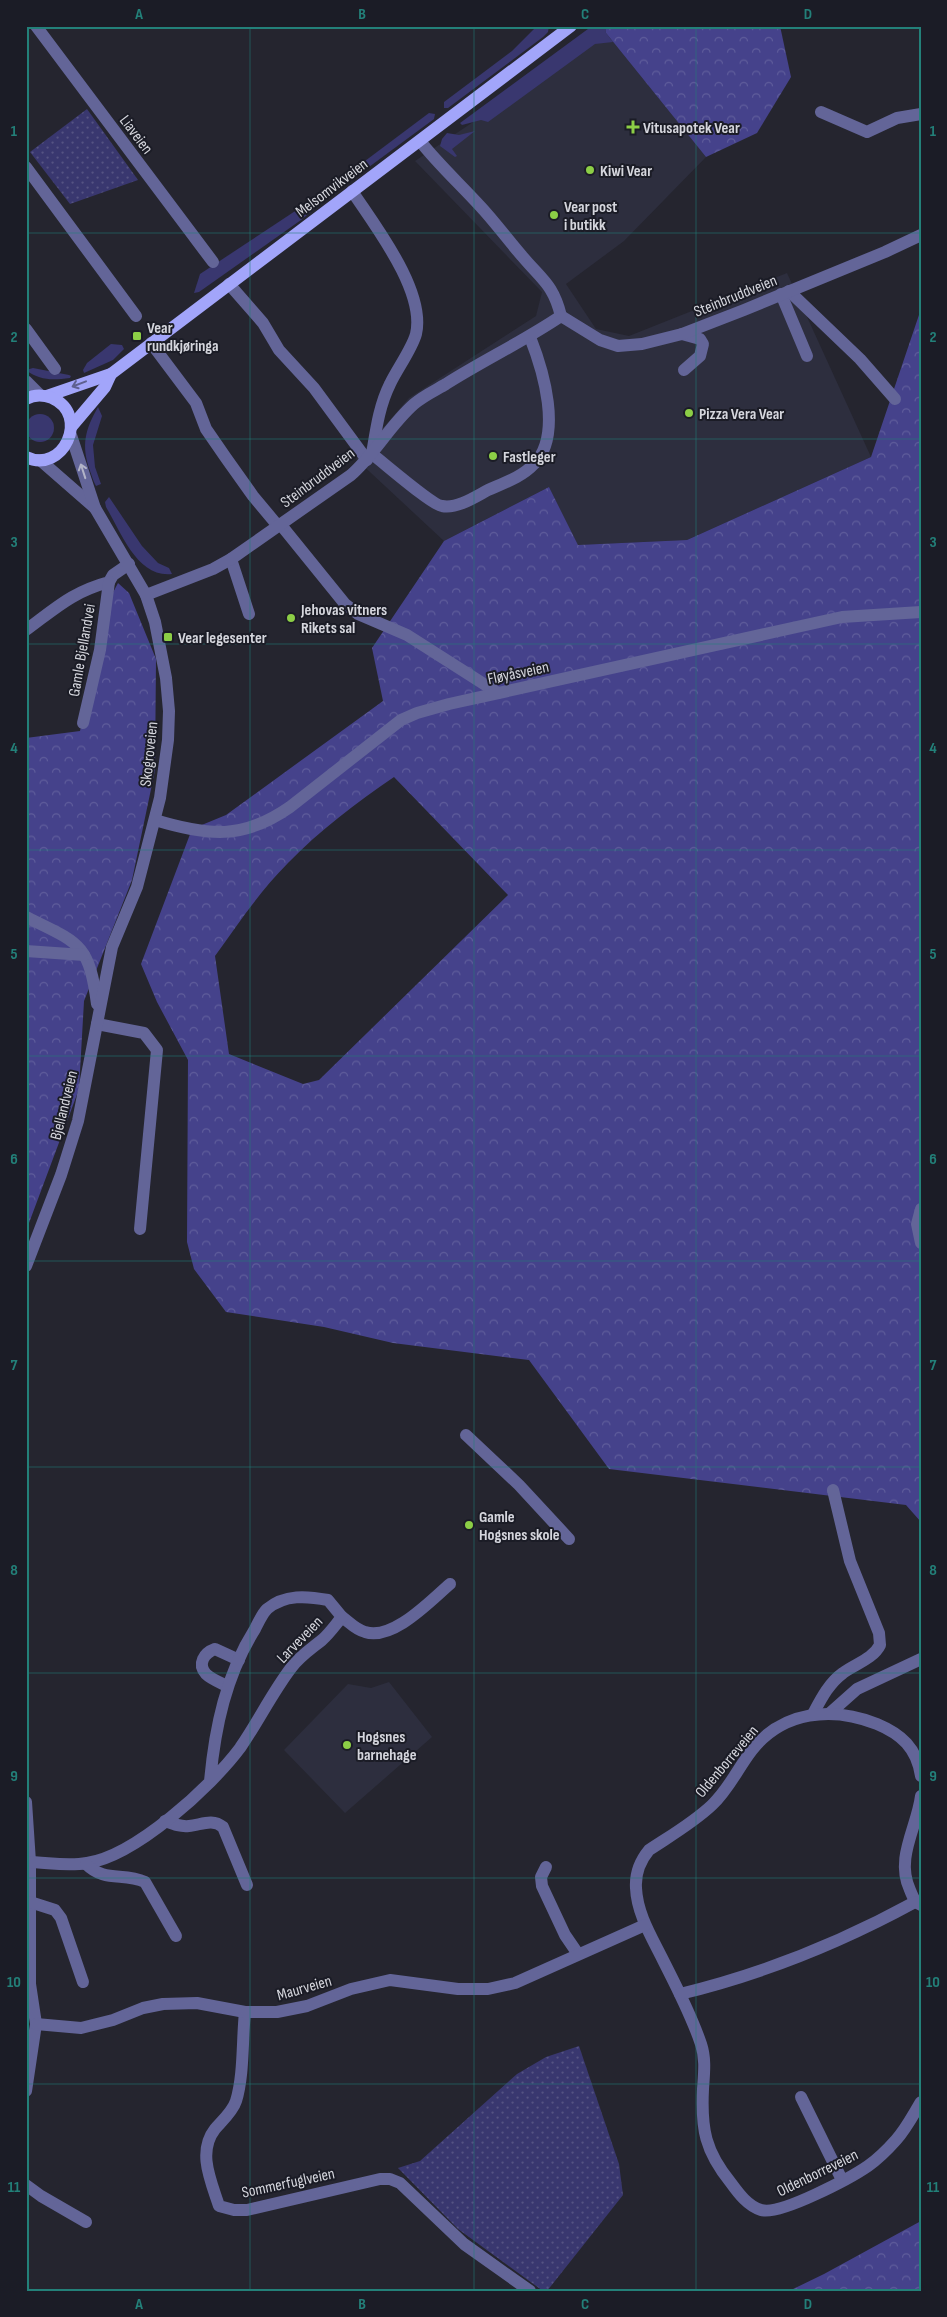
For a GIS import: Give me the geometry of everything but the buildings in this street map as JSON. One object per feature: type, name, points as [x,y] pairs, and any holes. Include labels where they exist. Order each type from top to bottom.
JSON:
[{"type":"main road","name":"Melsomvikveien","points":[[26,398],[44,396],[111,374],[420,141],[566,28]]},
{"type":"main road","name":"Melsomvikveien","points":[[30,459],[51,458],[60,453],[67,444],[71,430],[104,387],[111,374]]},
{"type":"main road","points":[[44,396],[57,400],[64,407],[70,416],[71,430]]},
{"type":"street","name":"Liaveien","points":[[36,26],[212,262]]},
{"type":"street","points":[[821,112],[867,132],[897,118],[921,114]]},
{"type":"street","points":[[420,141],[432,158],[482,208],[534,271],[550,286],[557,300],[561,316]]},
{"type":"street","points":[[26,167],[136,316]]},
{"type":"street","name":"Steinbruddveien","points":[[352,191],[402,271],[418,314],[416,334],[389,386],[378,418],[369,457]]},
{"type":"street","name":"Steinbruddveien","points":[[146,595],[213,569],[231,559],[351,475],[369,457],[394,424],[415,403],[467,370],[530,337],[561,316],[600,340],[618,346],[642,344],[682,334],[885,252],[921,235]]},
{"type":"street","points":[[229,284],[263,323],[280,350],[314,388],[369,457],[442,507],[452,506],[468,500],[526,471],[542,455],[549,424],[544,382],[530,337]]},
{"type":"street","points":[[785,292],[807,356]]},
{"type":"street","points":[[785,292],[860,358],[895,399]]},
{"type":"street","points":[[26,329],[55,369]]},
{"type":"street","points":[[682,334],[700,339],[703,344],[700,356],[684,370]]},
{"type":"street","points":[[151,343],[196,403],[206,429],[226,458],[253,496],[279,526]]},
{"type":"street","points":[[26,381],[44,396]]},
{"type":"street","name":"Skogroveien","points":[[71,430],[95,508],[146,595],[155,622],[166,678],[169,710],[165,770],[155,820],[137,887],[112,947]]},
{"type":"street","name":"Skogroveien","points":[[30,459],[95,508]]},
{"type":"street","name":"Steinbruddveien","points":[[279,526],[345,604],[358,614],[407,635],[498,693]]},
{"type":"street","points":[[231,559],[249,614]]},
{"type":"street","points":[[26,630],[69,597],[85,589],[109,582],[113,575],[129,564]]},
{"type":"street","name":"Gamle Bjellandvei","points":[[83,723],[100,650],[109,582]]},
{"type":"street","name":"Fløyåsveien","points":[[155,820],[190,830],[219,833],[258,826],[290,807],[401,720],[417,713],[449,704],[842,617],[921,612]]},
{"type":"street","points":[[26,917],[67,937],[81,948],[93,975],[98,1017],[144,1033],[157,1050],[140,1229]]},
{"type":"street","name":"Bjellandveien","points":[[26,1266],[78,1121],[112,947]]},
{"type":"street","points":[[26,951],[84,955]]},
{"type":"street","points":[[921,1209],[917,1224],[921,1243]]},
{"type":"street","points":[[466,1435],[519,1485],[569,1539]]},
{"type":"street","points":[[813,1714],[825,1691],[834,1680],[871,1656],[880,1645],[879,1633],[850,1561],[833,1490]]},
{"type":"street","points":[[342,1617],[362,1632],[379,1633],[392,1629],[410,1618],[450,1584]]},
{"type":"street","name":"Larveveien","points":[[28,1862],[63,1865],[86,1864],[115,1855],[128,1848],[165,1821],[210,1781],[239,1749],[290,1668],[302,1655],[324,1639],[342,1617],[328,1600],[294,1596],[266,1610],[238,1660],[227,1686],[214,1744],[210,1781]]},
{"type":"street","points":[[227,1686],[206,1674],[202,1666],[202,1658],[207,1652],[215,1649],[238,1660]]},
{"type":"street","points":[[830,1713],[858,1689],[921,1659]]},
{"type":"street","name":"Oldenborreveien","points":[[921,1776],[914,1755],[900,1736],[862,1718],[830,1713],[813,1714],[782,1723],[760,1741],[730,1785],[712,1806],[649,1850],[639,1866],[635,1887],[645,1925],[680,1994],[702,2047],[704,2061],[702,2106],[704,2134],[722,2173],[743,2199],[763,2211],[774,2210],[788,2206],[868,2166],[897,2139],[921,2102]]},
{"type":"street","points":[[680,1994],[720,1984],[802,1957],[918,1904],[906,1883],[904,1872],[907,1845],[921,1796]]},
{"type":"street","points":[[26,1802],[30,1902],[29,2000],[36,2024],[26,2091]]},
{"type":"street","points":[[165,1821],[188,1826],[212,1822],[218,1823],[223,1827],[247,1884]]},
{"type":"street","points":[[86,1864],[100,1875],[136,1878],[145,1882],[176,1936]]},
{"type":"street","points":[[546,1867],[542,1877],[542,1886],[565,1935],[578,1954]]},
{"type":"street","points":[[30,1902],[55,1910],[61,1918],[83,1982]]},
{"type":"street","name":"Maurveien","points":[[36,2024],[81,2028],[113,2020],[143,2008],[163,2004],[197,2003],[244,2012],[277,2012],[307,2006],[351,1989],[390,1980],[458,1988],[488,1989],[515,1983],[645,1925]]},
{"type":"street","name":"Sommerfuglveien","points":[[244,2012],[238,2091],[235,2104],[210,2136],[206,2148],[210,2180],[219,2206],[234,2210],[247,2210],[350,2186],[390,2179],[405,2187],[464,2244],[530,2291]]},
{"type":"street","points":[[801,2097],[842,2180]]},
{"type":"street","points":[[26,2185],[86,2222]]},
{"type":"shaded area","points":[[537,26],[549,26],[548,32],[448,108],[444,108],[444,102],[512,51]]},
{"type":"shaded area","points":[[592,26],[605,26],[606,33],[613,42],[595,44],[488,122],[481,120],[462,125],[460,123]]},
{"type":"shaded area","points":[[606,33],[706,157],[624,241],[566,284],[596,329],[629,336],[787,273],[871,457],[687,540],[578,545],[549,487],[444,541],[356,459],[409,398],[536,316],[542,292],[415,161]]},
{"type":"shaded area","points":[[87,109],[138,180],[70,204],[30,152]]},
{"type":"shaded area","points":[[429,113],[435,114],[434,119],[354,178],[350,176],[349,173]]},
{"type":"shaded area","points":[[475,131],[452,149],[457,156],[455,157],[440,146],[442,139],[447,133],[459,135]]},
{"type":"shaded area","points":[[327,190],[330,196],[301,220],[199,292],[194,293],[200,274]]},
{"type":"shaded area","points":[[111,344],[122,345],[124,349],[113,360],[84,373],[83,370],[87,363]]},
{"type":"shaded area","points":[[33,368],[71,376],[70,378],[58,379],[42,378],[26,370]]},
{"type":"shaded area","points":[[98,407],[102,416],[93,445],[95,467],[101,484],[96,486],[87,462],[85,445],[87,431]]},
{"type":"shaded area","points":[[40,414],[50,418],[54,428],[50,438],[40,442],[30,438],[26,428],[30,418]]},
{"type":"shaded area","points":[[109,497],[142,546],[158,563],[169,568],[172,574],[160,573],[149,569],[140,561],[124,540],[106,507],[105,502]]},
{"type":"shaded area","points":[[389,1682],[432,1737],[345,1813],[284,1750],[348,1684],[371,1688]]},
{"type":"shaded area","points":[[579,2046],[619,2164],[623,2195],[547,2291],[543,2291],[458,2229],[398,2168],[420,2161],[517,2074],[546,2057]]},
{"type":"green space","points":[[605,26],[780,26],[791,77],[757,133],[706,157],[606,33]]},
{"type":"green space","points":[[921,309],[921,1522],[906,1505],[609,1469],[529,1360],[393,1343],[324,1327],[226,1312],[194,1269],[187,1242],[188,1060],[157,1002],[141,964],[192,829],[226,815],[383,701],[372,648],[444,541],[549,487],[578,545],[687,540],[871,457]],"holes":[[[394,777],[508,895],[319,1080],[303,1084],[229,1054],[215,956],[259,896],[288,863],[339,817]]]},
{"type":"green space","points":[[118,583],[129,593],[156,659],[155,770],[132,880],[84,1001],[79,1089],[26,1231],[26,738],[80,731],[108,602]]},
{"type":"green space","points":[[921,2221],[921,2291],[789,2291],[824,2274]]},
{"type":"place","name":"Vitusapotek Vear","points":[[633,127]]},
{"type":"place","name":"Kiwi Vear","points":[[590,170]]},
{"type":"place","name":"Vear post i butikk","points":[[554,215]]},
{"type":"place","name":"Vear rundkjøringa","points":[[137,336]]},
{"type":"place","name":"Pizza Vera Vear","points":[[689,413]]},
{"type":"place","name":"Fastleger","points":[[493,456]]},
{"type":"place","name":"Jehovas vitners Rikets sal","points":[[291,618]]},
{"type":"place","name":"Vear legesenter","points":[[168,637]]},
{"type":"place","name":"Gamle Hogsnes skole","points":[[469,1525]]},
{"type":"place","name":"Hogsnes barnehage","points":[[347,1745]]}]
